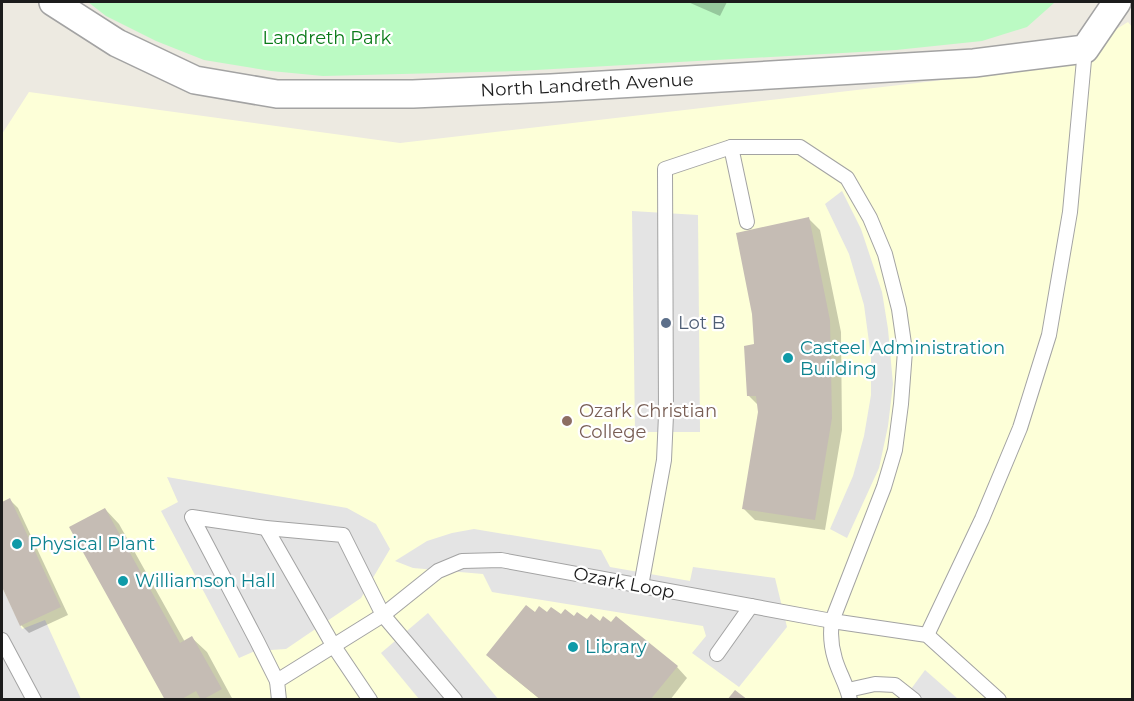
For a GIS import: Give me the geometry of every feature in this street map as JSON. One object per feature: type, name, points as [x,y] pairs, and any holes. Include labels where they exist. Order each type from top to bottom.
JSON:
[{"type":"street","name":"North Landreth Avenue","points":[[53,2],[117,43],[195,80],[277,94],[413,94],[563,87],[974,63],[1085,49]]},
{"type":"street","points":[[1085,49],[1116,2]]},
{"type":"lane","points":[[999,699],[927,635],[982,519],[1020,428],[1049,335],[1070,212],[1085,49]]},
{"type":"lane","points":[[731,147],[747,222]]},
{"type":"lane","points":[[642,586],[664,460],[666,415],[665,169],[731,147],[800,147],[847,178],[870,218],[885,254],[899,309],[905,351],[902,404],[895,450],[884,487],[832,621],[830,638],[835,660],[849,694],[875,684],[895,685],[914,699]]},
{"type":"lane","points":[[279,699],[277,681],[258,641],[192,517],[266,528],[343,535],[382,615],[455,699]]},
{"type":"lane","points":[[266,528],[333,645],[370,699]]},
{"type":"lane","name":"Ozark Loop","points":[[277,681],[382,615],[438,571],[462,561],[501,560],[832,621],[927,635]]},
{"type":"lane","points":[[717,654],[751,606]]},
{"type":"lane","points":[[2,640],[34,699]]},
{"type":"shaded area","name":"Ozark Christian College","points":[[1128,22],[1132,27],[1132,699],[2,699],[2,134],[29,92],[400,143],[1054,67]]},
{"type":"shaded area","points":[[842,191],[861,229],[882,292],[893,384],[888,426],[879,468],[847,538],[830,529],[853,476],[864,436],[871,395],[871,357],[864,305],[849,254],[825,204]]},
{"type":"shaded area","name":"Lot B","points":[[632,211],[698,215],[700,432],[635,432]]},
{"type":"shaded area","points":[[167,477],[347,508],[376,524],[390,549],[361,598],[286,649],[255,651],[239,658],[161,511],[178,502]]},
{"type":"shaded area","points":[[474,529],[601,550],[610,567],[690,581],[693,567],[775,578],[787,627],[739,687],[692,653],[706,636],[703,626],[492,592],[483,574],[413,568],[395,561],[427,541]]},
{"type":"shaded area","points":[[2,587],[22,629],[45,620],[81,699],[2,699]]},
{"type":"shaded area","points":[[428,613],[498,699],[419,699],[381,653]]},
{"type":"shaded area","points":[[925,670],[958,699],[903,700]]},
{"type":"green space","name":"Landreth Park","points":[[88,2],[1055,2],[1027,27],[982,41],[896,50],[518,71],[323,76],[271,71],[204,60],[156,41],[106,16]]},
{"type":"building","name":"Casteel Administration Building","points":[[809,217],[830,320],[832,418],[815,520],[742,509],[758,412],[756,396],[747,396],[744,346],[754,344],[752,314],[736,233]]},
{"type":"building","name":"Physical Plant","points":[[10,498],[61,607],[20,626],[2,587],[2,502]]},
{"type":"building","name":"Williamson Hall","points":[[105,508],[180,643],[192,636],[222,689],[202,700],[196,691],[180,700],[165,700],[69,527]]},
{"type":"building","name":"Library","points":[[526,605],[535,612],[539,606],[547,612],[551,607],[561,614],[565,609],[574,616],[577,612],[587,619],[591,614],[600,621],[603,616],[611,622],[616,616],[678,666],[650,700],[541,700],[486,655]]},
{"type":"building","points":[[735,690],[748,700],[727,700]]},
{"type":"place","name":"Lot B","points":[[666,323]]},
{"type":"place","name":"Casteel Administration Building","points":[[788,358]]},
{"type":"place","name":"Ozark Christian College","points":[[567,421]]},
{"type":"place","name":"Physical Plant","points":[[17,544]]},
{"type":"place","name":"Williamson Hall","points":[[123,581]]},
{"type":"place","name":"Library","points":[[573,647]]}]
